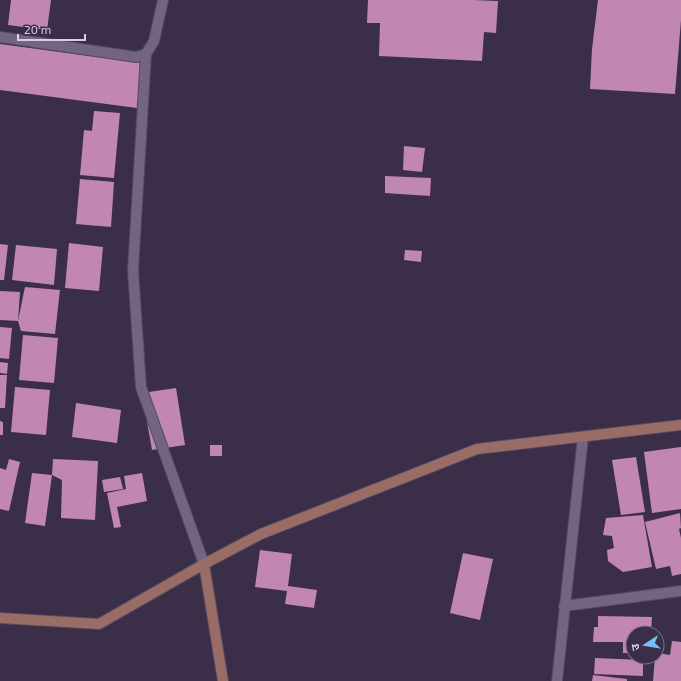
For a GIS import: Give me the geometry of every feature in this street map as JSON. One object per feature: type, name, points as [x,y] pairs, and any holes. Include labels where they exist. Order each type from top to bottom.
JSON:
[{"type":"street","points":[[164,0],[154,41],[146,54],[133,270],[141,386],[204,564],[223,681]]},
{"type":"street","points":[[0,37],[136,58],[146,54]]},
{"type":"street","points":[[0,618],[100,624],[204,564],[261,534],[477,450],[681,424]]},
{"type":"street","points":[[557,681],[583,437]]},
{"type":"street","points":[[564,606],[681,591]]},
{"type":"building","points":[[11,0],[51,0],[47,30],[8,25]]},
{"type":"building","points":[[368,0],[498,1],[496,33],[484,32],[482,61],[379,56],[380,23],[367,23]]},
{"type":"building","points":[[598,0],[681,0],[681,20],[675,94],[590,89],[592,49]]},
{"type":"building","points":[[0,44],[142,63],[137,108],[0,90]]},
{"type":"building","points":[[94,111],[120,113],[114,178],[80,175],[84,130],[92,131]]},
{"type":"building","points":[[404,146],[425,148],[422,172],[403,170]]},
{"type":"building","points":[[385,176],[431,178],[430,196],[385,193]]},
{"type":"building","points":[[80,179],[114,182],[111,227],[76,224]]},
{"type":"building","points":[[69,243],[103,247],[99,291],[65,288]]},
{"type":"building","points":[[0,244],[8,245],[4,280],[0,280]]},
{"type":"building","points":[[16,245],[57,249],[54,285],[12,280]]},
{"type":"building","points":[[405,250],[422,251],[421,262],[404,260]]},
{"type":"building","points":[[25,287],[60,290],[55,334],[21,331],[18,321]]},
{"type":"building","points":[[0,291],[20,292],[18,321],[0,320]]},
{"type":"building","points":[[0,327],[12,328],[9,359],[0,358]]},
{"type":"building","points":[[23,335],[58,338],[54,383],[19,380]]},
{"type":"building","points":[[0,362],[8,363],[7,374],[0,373]]},
{"type":"building","points":[[0,375],[7,375],[5,408],[0,408]]},
{"type":"building","points":[[15,387],[50,390],[46,435],[11,432]]},
{"type":"building","points":[[176,388],[185,445],[152,450],[142,393]]},
{"type":"building","points":[[76,403],[121,410],[117,443],[72,437]]},
{"type":"building","points":[[0,421],[3,422],[3,435],[0,435]]},
{"type":"building","points":[[210,445],[222,445],[222,456],[210,456]]},
{"type":"building","points":[[681,447],[681,509],[652,513],[644,452]]},
{"type":"building","points":[[636,457],[645,512],[621,515],[612,460]]},
{"type":"building","points":[[9,459],[20,462],[9,511],[0,509],[0,468],[6,470]]},
{"type":"building","points":[[53,459],[98,461],[95,520],[61,518],[62,480],[52,475]]},
{"type":"building","points":[[32,473],[52,475],[45,526],[25,523]]},
{"type":"building","points":[[142,473],[147,501],[117,507],[121,527],[114,528],[107,493],[126,489],[124,476]]},
{"type":"building","points":[[120,477],[123,489],[104,492],[102,480]]},
{"type":"building","points":[[680,513],[681,528],[679,529],[681,538],[681,574],[672,576],[670,566],[656,569],[645,522]]},
{"type":"building","points":[[643,515],[652,567],[623,572],[608,561],[607,550],[614,548],[612,536],[603,535],[606,518]]},
{"type":"building","points":[[260,550],[292,554],[288,586],[317,590],[314,608],[285,604],[287,591],[255,587]]},
{"type":"building","points":[[463,553],[493,559],[480,620],[450,613]]},
{"type":"building","points":[[598,616],[652,617],[652,625],[625,625],[625,653],[623,653],[623,642],[593,642],[594,627],[598,627]]},
{"type":"building","points":[[672,641],[681,642],[681,681],[653,681],[654,665],[665,665],[665,654],[670,655]]},
{"type":"building","points":[[595,658],[625,659],[625,665],[643,665],[643,676],[594,674]]},
{"type":"building","points":[[593,675],[627,679],[627,681],[592,681]]}]
